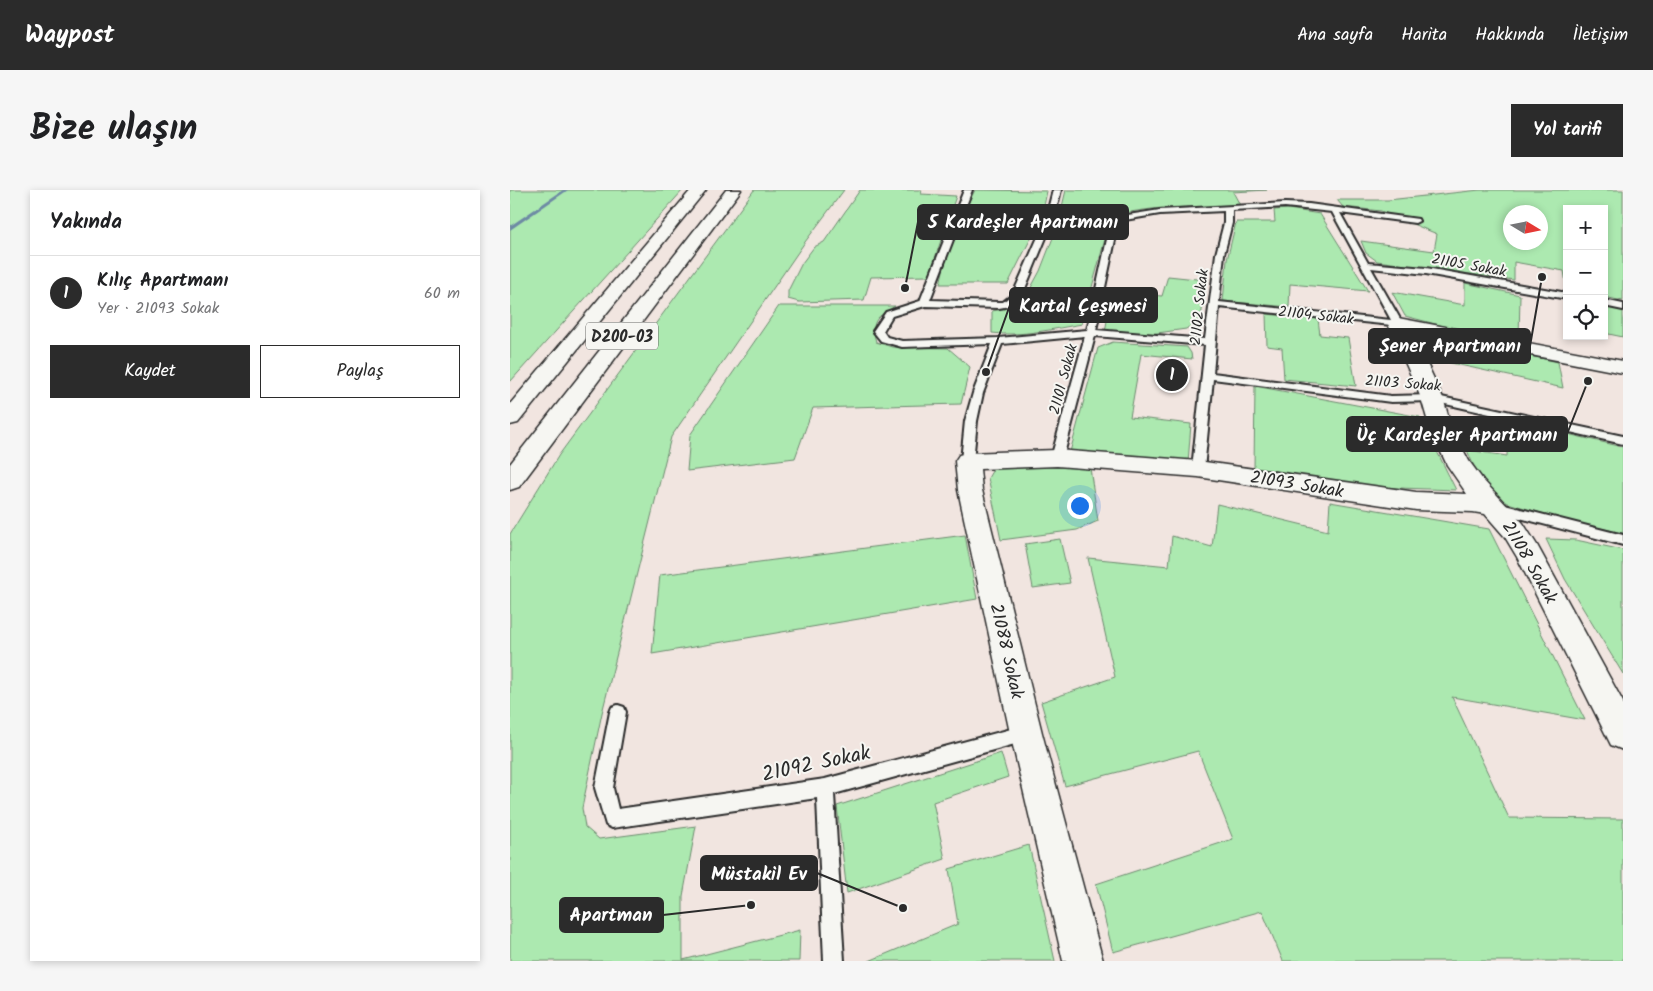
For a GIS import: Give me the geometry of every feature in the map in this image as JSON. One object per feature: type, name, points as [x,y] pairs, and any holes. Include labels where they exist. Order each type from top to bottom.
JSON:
[{"type":"main road","name":"D200-03","points":[[510,418],[699,190]]},
{"type":"main road","name":"D200-03","points":[[510,481],[734,190]]},
{"type":"main road","name":"21104 Sokak","points":[[1398,324],[1623,367]]},
{"type":"main road","name":"21108 Sokak","points":[[1398,324],[1432,398],[1441,429],[1458,465],[1474,486],[1514,530],[1528,552],[1623,734]]},
{"type":"main road","name":"21093 Sokak","points":[[967,460],[1057,458],[1198,469],[1345,492],[1416,501],[1473,503],[1494,507]]},
{"type":"main road","name":"21088 Sokak","points":[[967,460],[970,490],[1026,733],[1083,961]]},
{"type":"lane","points":[[924,303],[968,190]]},
{"type":"lane","points":[[1057,190],[1049,221],[1017,296],[1006,304],[999,305],[924,303],[889,314],[878,331],[884,339],[902,344],[998,341],[1091,333],[1210,342]]},
{"type":"lane","points":[[1049,221],[1115,219],[1160,212],[1297,205],[1414,221]]},
{"type":"lane","name":"21102 Sokak","points":[[1198,469],[1214,304],[1220,254],[1228,223],[1228,209]]},
{"type":"lane","name":"21108 Sokak","points":[[1335,210],[1398,324]]},
{"type":"lane","name":"21101 Sokak","points":[[1057,458],[1091,333],[1115,219]]},
{"type":"lane","name":"21105 Sokak","points":[[1366,264],[1426,271],[1563,295]]},
{"type":"lane","name":"21104 Sokak","points":[[1214,304],[1398,324]]},
{"type":"lane","points":[[1608,304],[1623,307]]},
{"type":"lane","name":"21088 Sokak","points":[[967,460],[973,411],[998,341]]},
{"type":"lane","name":"21103 Sokak","points":[[1208,375],[1391,399],[1432,398],[1623,440]]},
{"type":"lane","name":"21093 Sokak","points":[[1494,507],[1623,540]]},
{"type":"lane","name":"21092 Sokak","points":[[618,712],[604,788],[612,819],[825,788],[1026,733]]},
{"type":"lane","points":[[825,788],[834,961]]},
{"type":"green space","points":[[510,190],[683,190],[510,382]]},
{"type":"green space","points":[[754,190],[844,190],[805,242],[671,437],[602,713],[582,808],[585,827],[599,839],[696,826],[683,896],[683,960],[800,930],[799,961],[510,961],[510,534],[559,455]]},
{"type":"green space","points":[[860,190],[922,190],[921,194],[956,196],[929,276],[871,277],[864,300],[799,302],[788,299],[788,291],[802,263],[814,247],[824,242]]},
{"type":"green space","points":[[975,190],[1047,191],[1042,216],[1008,284],[940,284],[954,236]]},
{"type":"green space","points":[[1066,190],[1267,190],[1233,192],[1240,205],[1164,208],[1087,215],[1061,211]]},
{"type":"green space","points":[[1480,190],[1623,190],[1623,301],[1608,298],[1608,205],[1563,205],[1563,271],[1514,262],[1514,280],[1377,261],[1366,253],[1361,241],[1434,251],[1437,234],[1381,211],[1343,207],[1337,200],[1388,200]]},
{"type":"green space","points":[[1288,209],[1320,214],[1368,291],[1290,284],[1289,307],[1223,301],[1227,260],[1236,222],[1275,222],[1274,210]]},
{"type":"green space","points":[[1076,223],[1108,228],[1082,324],[1026,333],[992,333],[992,311],[1021,306],[1040,271],[1058,225]]},
{"type":"green space","points":[[1168,276],[1206,280],[1201,318],[1186,329],[1143,335],[1105,332],[1112,292],[1162,296]]},
{"type":"green space","points":[[1465,283],[1520,295],[1519,339],[1443,326],[1405,316],[1392,292],[1465,305]]},
{"type":"green space","points":[[779,306],[895,306],[879,316],[874,329],[876,342],[892,347],[948,348],[970,367],[961,404],[813,408],[795,458],[687,471],[690,435]]},
{"type":"green space","points":[[1608,308],[1623,310],[1623,337],[1608,334]]},
{"type":"green space","points":[[1266,314],[1318,319],[1320,335],[1348,338],[1356,386],[1284,379],[1282,348],[1267,346]]},
{"type":"green space","points":[[1412,330],[1558,362],[1563,388],[1424,357]]},
{"type":"green space","points":[[1113,342],[1187,347],[1191,353],[1192,359],[1141,354],[1130,417],[1191,424],[1188,463],[1070,452],[1098,348]]},
{"type":"green space","points":[[1255,386],[1420,417],[1456,490],[1371,487],[1254,469]]},
{"type":"green space","points":[[1508,420],[1623,447],[1623,533],[1568,521],[1498,500],[1478,476],[1467,450],[1507,456]]},
{"type":"green space","points":[[995,466],[1090,468],[1098,521],[1077,530],[1001,540],[988,478]]},
{"type":"green space","points":[[1330,502],[1489,529],[1585,720],[1452,697],[1509,818],[1623,819],[1623,961],[1283,961],[1262,911],[1113,952],[1096,884],[1233,839],[1198,751],[1065,786],[1041,702],[1115,677],[1088,558],[1169,566],[1172,536],[1212,547],[1217,504],[1328,531]]},
{"type":"green space","points":[[965,535],[977,599],[652,654],[660,575]]},
{"type":"green space","points":[[1060,539],[1070,583],[1033,588],[1025,544]]},
{"type":"green space","points":[[1546,539],[1576,540],[1623,550],[1623,674],[1565,579]]},
{"type":"green space","points":[[1001,753],[1008,777],[933,802],[945,859],[847,893],[837,806]]},
{"type":"green space","points":[[1029,845],[1055,961],[869,961],[958,924],[949,869]]},
{"type":"waterway","points":[[510,228],[566,190]]},
{"type":"place","name":"Şener Apartmanı","points":[[1542,277]]},
{"type":"place","name":"5 Kardeşler Apartmanı","points":[[905,288]]},
{"type":"place","name":"Kartal Çeşmesi","points":[[986,372]]},
{"type":"place","name":"Kılıç Apartmanı","points":[[1172,375]]},
{"type":"place","name":"Üç Kardeşler Apartmanı","points":[[1588,381]]},
{"type":"place","name":"Apartman","points":[[751,905]]},
{"type":"place","name":"Müstakil Ev","points":[[903,908]]}]
